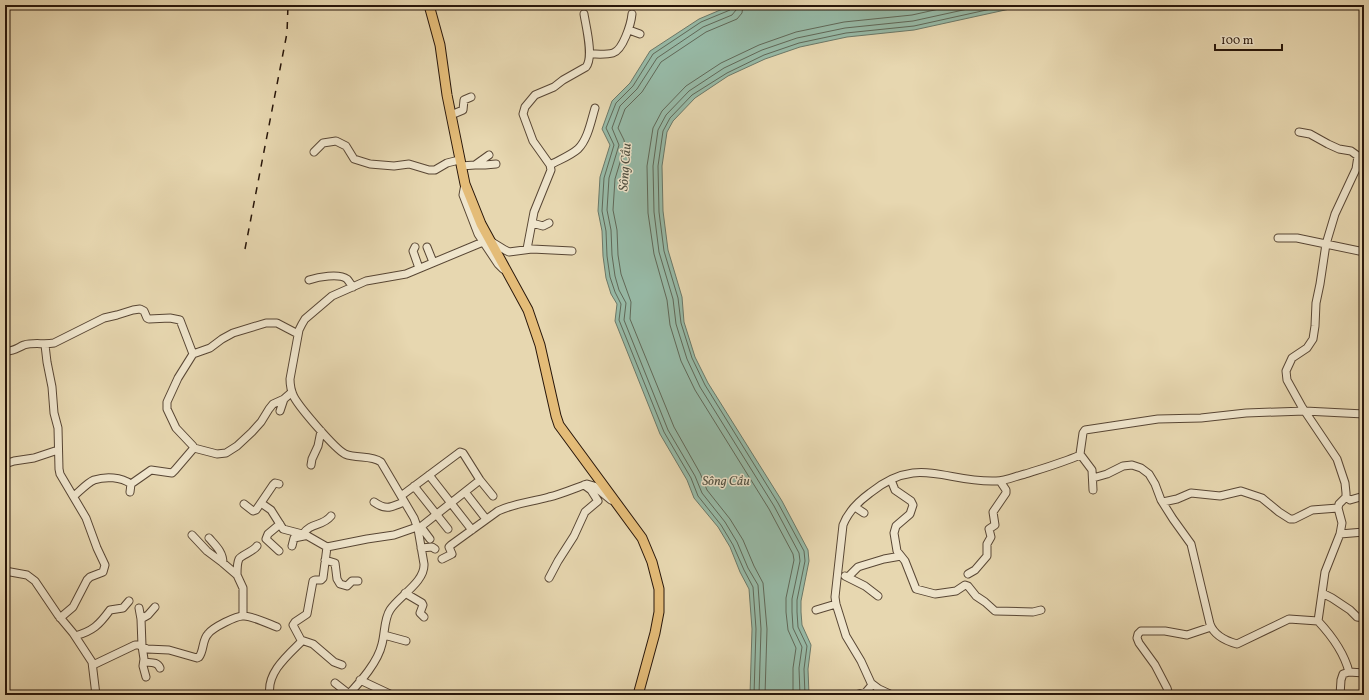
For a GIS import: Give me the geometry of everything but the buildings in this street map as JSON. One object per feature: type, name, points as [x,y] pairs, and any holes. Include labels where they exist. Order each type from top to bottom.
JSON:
[{"type":"main road","points":[[429,5],[440,45],[451,115],[465,184],[486,241],[528,310],[534,326],[559,426],[642,538],[652,562],[659,589],[659,612],[655,633],[638,695]]},
{"type":"street","points":[[527,249],[537,204],[550,173],[550,165],[533,141],[523,114],[523,110],[535,95],[554,88],[563,80],[586,67],[590,60],[590,54],[584,14]]},
{"type":"street","points":[[590,54],[614,53],[624,40],[629,30],[632,14]]},
{"type":"street","points":[[629,30],[640,34]]},
{"type":"street","points":[[451,115],[463,110],[464,100],[470,97]]},
{"type":"street","points":[[550,165],[578,148],[585,138],[595,108]]},
{"type":"street","points":[[1299,132],[1310,134],[1339,149],[1351,151],[1358,156],[1356,169],[1335,214],[1326,244],[1316,304],[1313,339],[1308,348],[1292,358],[1286,371],[1287,380],[1302,407],[1337,459],[1345,483],[1346,497],[1339,504],[1338,508],[1342,523],[1340,534],[1325,572],[1318,621]]},
{"type":"street","points":[[314,152],[323,144],[336,141],[346,146],[354,159],[370,164],[394,166],[409,164],[429,170],[435,170],[447,163],[496,164]]},
{"type":"street","points":[[475,164],[490,155]]},
{"type":"street","points":[[532,223],[543,226],[549,222]]},
{"type":"street","points":[[1278,238],[1297,238],[1364,252]]},
{"type":"street","points":[[430,539],[419,527],[381,462],[375,459],[350,456],[338,449],[321,431],[294,397],[290,379],[299,330],[305,318],[332,296],[371,279],[399,276],[486,241],[509,252],[527,249],[572,251]]},
{"type":"street","points":[[415,247],[413,251],[419,268]]},
{"type":"street","points":[[427,247],[433,262]]},
{"type":"street","points":[[309,280],[326,276],[341,277],[346,278],[353,287]]},
{"type":"street","points":[[5,351],[13,351],[27,345],[38,343],[45,345],[58,342],[104,318],[140,309],[144,310],[149,319],[170,318],[180,320],[193,354]]},
{"type":"street","points":[[292,392],[284,399],[273,404],[252,432],[237,446],[226,453],[216,454],[194,448],[176,428],[167,409],[167,402],[178,378],[193,354],[210,348],[222,339],[234,333],[266,324],[277,323],[298,334]]},
{"type":"street","points":[[45,345],[52,387],[54,414],[58,428],[58,462],[60,474],[86,518],[105,565],[103,572],[90,577],[87,580],[72,607],[60,618]]},
{"type":"street","points":[[280,411],[284,399]]},
{"type":"street","points":[[1093,490],[1092,470],[1080,455],[1083,433],[1085,430],[1158,419],[1201,418],[1246,413],[1305,411],[1364,414]]},
{"type":"street","points":[[311,466],[312,459],[318,446],[321,431]]},
{"type":"street","points":[[130,492],[131,484],[151,470],[172,473],[194,448]]},
{"type":"street","points":[[5,464],[34,458],[58,450]]},
{"type":"street","points":[[374,502],[386,508],[402,499],[414,486],[461,452],[493,496]]},
{"type":"street","points":[[892,695],[885,693],[872,685],[862,661],[846,636],[836,604],[835,597],[843,525],[847,516],[861,499],[877,487],[902,474],[918,472],[948,475],[967,479],[1000,481],[1067,461],[1080,455]]},
{"type":"street","points":[[1093,478],[1105,475],[1123,466],[1132,465],[1137,466],[1146,472],[1153,480],[1173,519],[1191,544],[1211,627],[1215,633],[1237,644],[1289,619],[1318,621],[1332,636],[1342,652],[1347,661],[1349,672]]},
{"type":"street","points":[[429,475],[472,530]]},
{"type":"street","points":[[74,496],[93,481],[120,478],[131,484]]},
{"type":"street","points":[[261,503],[271,510],[284,530],[305,534],[330,548],[367,539],[391,536],[419,527],[480,480]]},
{"type":"street","points":[[891,480],[895,490],[911,501],[913,506],[908,517],[896,526],[894,530],[897,551],[905,561],[915,587],[935,594],[956,590],[965,585],[968,586],[976,596],[995,611],[1033,612],[1041,610]]},
{"type":"street","points":[[968,574],[975,570],[987,556],[987,544],[991,537],[989,530],[996,523],[993,512],[1006,493],[1006,490],[1000,481]]},
{"type":"street","points":[[244,504],[253,511],[256,510],[273,485],[275,483],[279,484]]},
{"type":"street","points":[[442,559],[451,555],[449,547],[451,544],[486,519],[505,508],[531,500],[548,497],[587,484],[594,486],[619,507]]},
{"type":"street","points":[[548,578],[572,540],[585,512],[598,501],[591,490],[584,485]]},
{"type":"street","points":[[414,486],[448,528]]},
{"type":"street","points":[[1163,502],[1177,499],[1191,493],[1224,496],[1241,491],[1262,498],[1279,512],[1294,520],[1312,510],[1338,508]]},
{"type":"street","points":[[465,492],[486,519]]},
{"type":"street","points":[[1346,497],[1350,500],[1364,496]]},
{"type":"street","points":[[855,507],[864,513]]},
{"type":"street","points":[[292,546],[294,538],[305,534],[307,529],[311,526],[325,522],[331,516]]},
{"type":"street","points":[[279,551],[266,539],[268,534],[280,524]]},
{"type":"street","points":[[335,683],[348,695],[377,658],[381,648],[388,613],[419,579],[424,568],[419,527]]},
{"type":"street","points":[[1340,534],[1364,532]]},
{"type":"street","points":[[192,535],[207,551],[237,575],[243,588],[243,616]]},
{"type":"street","points":[[209,538],[220,551],[223,557],[223,563]]},
{"type":"street","points":[[237,575],[239,558],[252,551],[257,546]]},
{"type":"street","points":[[327,547],[322,580],[313,581],[307,614],[293,624],[293,627],[302,641],[313,644],[334,662],[342,665]]},
{"type":"street","points":[[421,548],[436,549]]},
{"type":"street","points":[[848,577],[858,567],[884,558],[901,556]]},
{"type":"street","points":[[326,560],[335,563],[337,580],[340,584],[347,586],[352,581],[358,581]]},
{"type":"street","points":[[5,571],[27,575],[33,578],[60,618],[75,636],[93,665],[96,695]]},
{"type":"street","points":[[838,573],[865,586],[878,595]]},
{"type":"street","points":[[405,593],[422,603],[423,605],[420,612],[424,617]]},
{"type":"street","points":[[1322,593],[1348,608],[1357,617],[1364,618]]},
{"type":"street","points":[[75,636],[90,631],[101,622],[110,610],[124,608],[129,601]]},
{"type":"street","points":[[816,610],[836,604]]},
{"type":"street","points":[[141,619],[155,606]]},
{"type":"street","points":[[139,608],[144,670],[146,677]]},
{"type":"street","points":[[93,665],[135,645],[142,646],[147,649],[167,649],[197,658],[199,657],[207,634],[225,622],[243,616],[277,627]]},
{"type":"street","points":[[1169,695],[1156,665],[1139,643],[1137,638],[1138,634],[1141,631],[1165,631],[1187,635],[1211,627]]},
{"type":"street","points":[[384,635],[406,641]]},
{"type":"street","points":[[270,695],[272,676],[283,661],[302,641]]},
{"type":"street","points":[[144,662],[156,663],[160,668]]},
{"type":"street","points":[[1340,695],[1342,677],[1345,672],[1364,673]]},
{"type":"street","points":[[360,680],[379,693],[392,695]]},
{"type":"street","points":[[855,695],[866,692],[872,685]]},
{"type":"water","name":"Sông Cầu","points":[[732,5],[1028,5],[914,30],[847,37],[800,47],[765,59],[728,76],[695,98],[673,121],[667,132],[662,166],[663,211],[668,250],[682,297],[684,322],[695,357],[708,383],[782,501],[808,550],[809,561],[801,601],[801,612],[802,625],[811,645],[808,669],[809,695],[750,695],[752,629],[749,589],[730,547],[718,527],[694,498],[687,480],[660,434],[615,321],[617,304],[611,294],[606,278],[603,256],[602,231],[598,211],[600,177],[610,145],[602,129],[612,101],[630,83],[650,51],[699,19]]},
{"type":"railway","points":[[245,249],[287,33],[288,5]]}]
